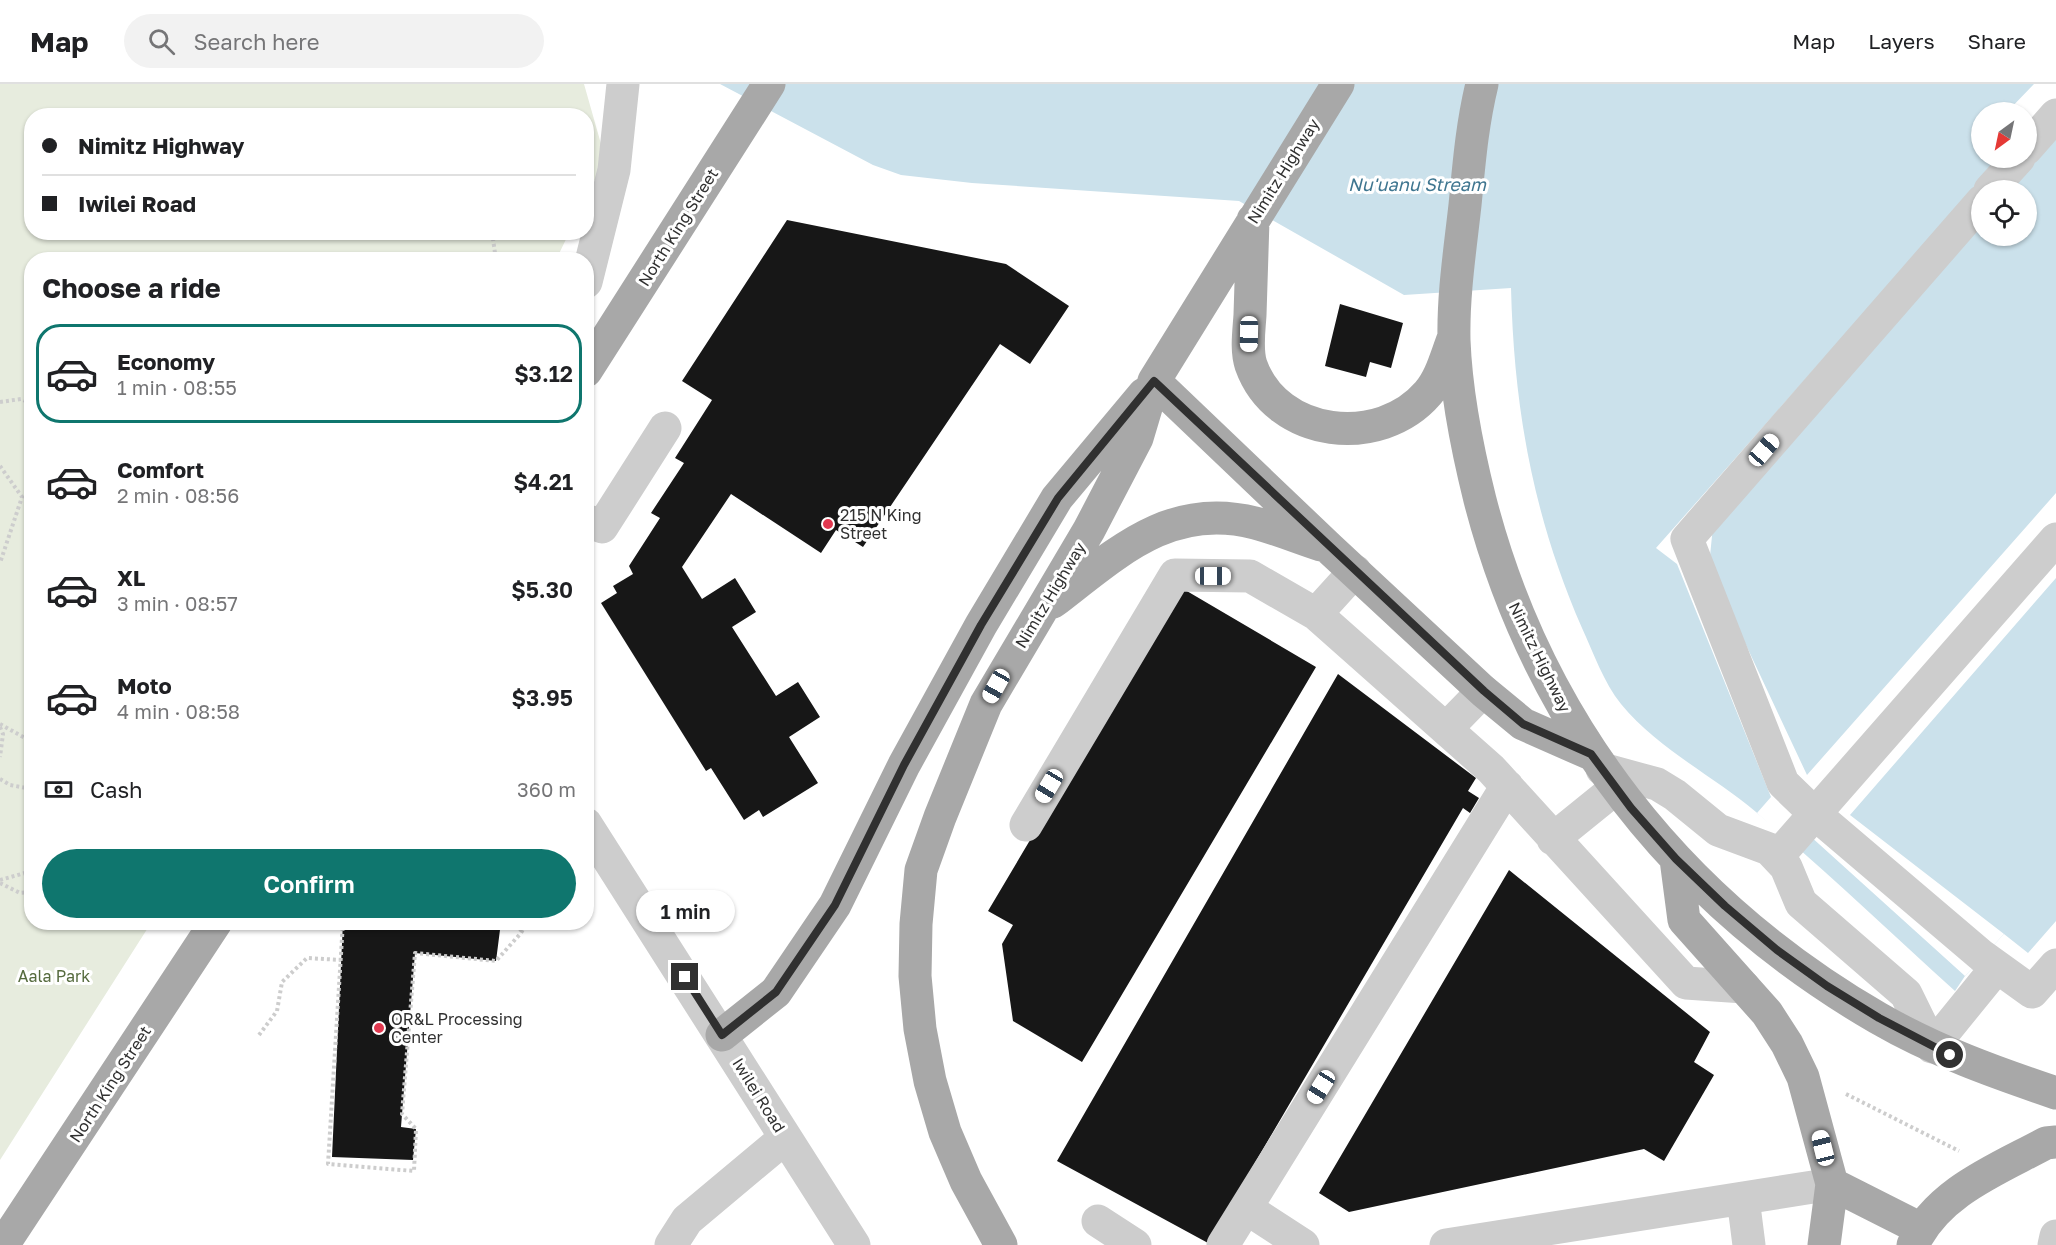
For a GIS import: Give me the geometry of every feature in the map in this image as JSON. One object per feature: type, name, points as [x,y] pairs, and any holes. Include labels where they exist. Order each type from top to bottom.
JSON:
[{"type":"main road","name":"North King Street","points":[[594,358],[769,84]]},
{"type":"main road","name":"Nimitz Highway","points":[[1001,1245],[966,1181],[945,1132],[930,1081],[920,1029],[915,976],[916,924],[921,870],[986,704],[1037,614],[1089,530],[1137,438],[1154,381],[1338,84]]},
{"type":"main road","name":"Nimitz Highway","points":[[1482,84],[1468,151],[1455,292],[1455,334],[1461,410],[1490,540],[1535,654],[1603,770],[1676,859],[1725,906],[1777,950],[1827,986],[1932,1047],[1986,1070],[2056,1093]]},
{"type":"main road","points":[[1253,218],[1250,362],[1263,387],[1288,411],[1307,422],[1347,430],[1367,428],[1388,421],[1416,405],[1429,392],[1438,377],[1455,334]]},
{"type":"main road","points":[[722,1035],[776,992],[835,905],[904,765],[981,625],[1058,498],[1154,381],[1329,548],[1484,691],[1523,724],[1603,770]]},
{"type":"main road","points":[[1037,614],[1132,541],[1179,523],[1204,519],[1254,523],[1329,548]]},
{"type":"main road","points":[[1676,859],[1684,920],[1767,1012],[1803,1077],[1832,1184],[1824,1245]]},
{"type":"main road","name":"North King Street","points":[[3,1245],[211,930]]},
{"type":"main road","points":[[1832,1184],[1922,1240],[1949,1198],[2036,1149],[2056,1142]]},
{"type":"street","points":[[594,252],[614,170],[623,84]]},
{"type":"street","points":[[2037,137],[2056,115]]},
{"type":"street","points":[[1999,180],[2010,168]]},
{"type":"street","points":[[1971,214],[1687,539],[1783,783],[1815,814],[1997,967],[2032,992],[2056,965]]},
{"type":"street","points":[[594,523],[603,527],[665,428]]},
{"type":"street","points":[[1777,856],[2056,539]]},
{"type":"street","points":[[1316,614],[1355,571]]},
{"type":"street","points":[[1026,825],[1175,575],[1250,576],[1316,614],[1446,729],[1507,786],[1686,983],[1744,987]]},
{"type":"street","points":[[1446,729],[1484,691]]},
{"type":"street","points":[[1554,839],[1603,770],[1657,784],[1675,795],[1718,830],[1760,845],[1777,856],[1786,867],[1802,903],[1906,994],[1932,1047],[1997,967]]},
{"type":"street","points":[[1223,1245],[1507,786]]},
{"type":"street","name":"Iwilei Road","points":[[594,836],[854,1245]]},
{"type":"street","points":[[671,1245],[687,1220],[785,1138]]},
{"type":"street","points":[[1446,1245],[1569,1235],[1743,1198],[1832,1184]]},
{"type":"street","points":[[1743,1198],[1749,1245]]},
{"type":"street","points":[[1246,1208],[1303,1245]]},
{"type":"street","points":[[1098,1221],[1135,1245]]},
{"type":"street","points":[[2054,1245],[2056,1236]]},
{"type":"path","points":[[0,402],[24,400]]},
{"type":"path","points":[[0,466],[22,497],[0,563]]},
{"type":"path","points":[[0,726],[24,738]]},
{"type":"path","points":[[0,726],[3,734],[0,757]]},
{"type":"path","points":[[0,779],[10,785],[24,788]]},
{"type":"path","points":[[0,882],[24,874]]},
{"type":"path","points":[[0,882],[20,893],[24,893]]},
{"type":"path","points":[[343,930],[328,1164],[414,1171],[416,1129],[402,1114],[416,953],[496,961],[523,930]]},
{"type":"path","points":[[259,1035],[277,1011],[282,982],[307,958],[342,960]]},
{"type":"path","points":[[1846,1094],[1963,1153]]},
{"type":"green space","name":"Aala Park","points":[[0,84],[584,84],[591,108],[24,108],[24,240],[566,240],[560,252],[24,252],[24,930],[147,930],[0,1160]]},
{"type":"green space","name":"Aala Park","points":[[594,119],[605,158],[594,182]]},
{"type":"water","name":"Nu'uanu Stream","points":[[720,84],[2056,84],[2056,921],[2028,953],[2004,934],[1965,976],[1955,991],[1756,812],[1668,748],[1621,704],[1604,677],[1582,628],[1565,586],[1539,503],[1529,461],[1516,376],[1511,288],[1404,295],[1239,201],[972,183],[901,175],[873,165]]},
{"type":"pier","points":[[2034,84],[2056,84],[2056,137],[2037,159],[2037,102],[2017,102]]},
{"type":"pier","points":[[1992,168],[2029,168],[2018,180],[1982,180]]},
{"type":"pier","points":[[1971,192],[1971,233],[1713,526],[1709,566],[1807,775],[2056,493],[2056,578],[1850,815],[2004,934],[1965,976],[1809,835],[1796,848],[1757,813],[1771,797],[1677,564],[1656,548]]},
{"type":"building","name":"215 N King Street","points":[[787,220],[1006,264],[1069,306],[1030,364],[1000,344],[863,547],[836,530],[821,553],[731,494],[682,567],[702,599],[735,578],[756,612],[732,627],[776,696],[798,682],[820,717],[789,737],[818,783],[763,817],[759,810],[744,820],[711,768],[706,771],[601,603],[617,593],[613,586],[633,574],[629,566],[660,518],[651,513],[684,463],[675,458],[712,400],[682,381]]},
{"type":"building","points":[[1340,304],[1403,323],[1391,368],[1370,362],[1366,377],[1325,366]]},
{"type":"building","points":[[1180,587],[1316,667],[1082,1062],[1013,1021],[1002,944],[1013,925],[988,911]]},
{"type":"building","points":[[1338,674],[1476,778],[1468,791],[1479,798],[1470,813],[1463,808],[1208,1243],[1057,1161]]},
{"type":"building","points":[[1509,870],[1710,1032],[1694,1062],[1714,1075],[1664,1161],[1644,1149],[1349,1212],[1319,1193]]},
{"type":"building","points":[[343,930],[500,930],[496,961],[415,953],[401,1127],[416,1129],[413,1160],[332,1157]]},
{"type":"place","name":"215 N King Street","points":[[828,524]]},
{"type":"place","name":"OR&L Processing Center","points":[[379,1028]]},
{"type":"route","points":[[685,977],[722,1035],[776,992],[835,905],[904,765],[981,625],[1058,498],[1154,381],[1329,548],[1484,691],[1523,724],[1591,754],[1631,808],[1676,859],[1725,906],[1777,950],[1827,986],[1879,1018],[1950,1055]]}]
